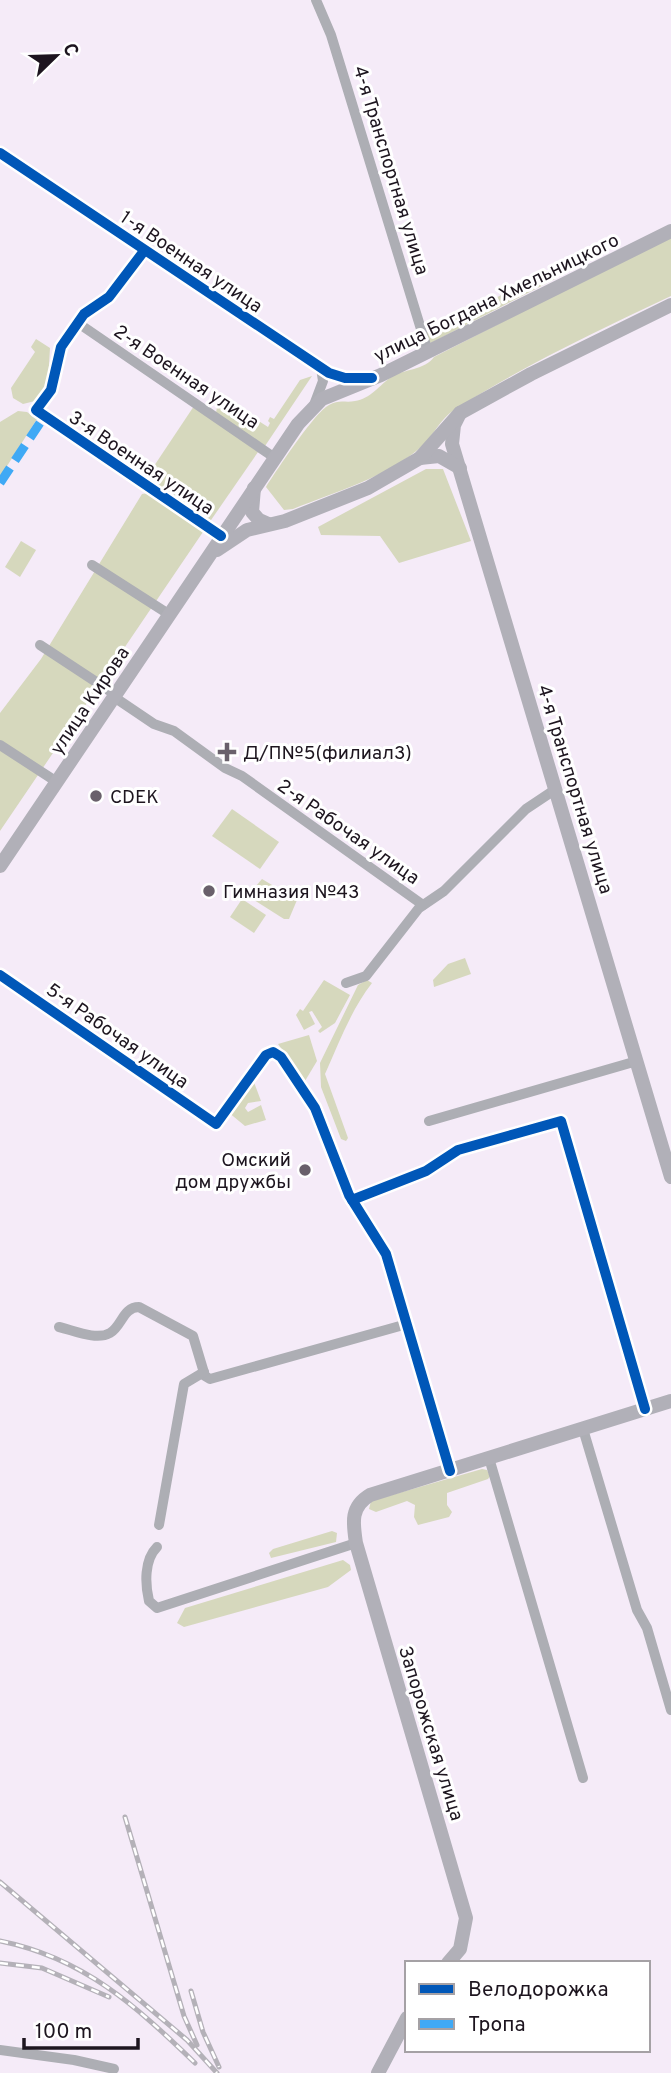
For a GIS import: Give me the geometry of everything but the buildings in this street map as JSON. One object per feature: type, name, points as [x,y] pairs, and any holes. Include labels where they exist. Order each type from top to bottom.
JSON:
[{"type":"main road","name":"улица Богдана Хмельницкого","points":[[255,486],[313,406],[332,393],[428,352],[671,231]]},
{"type":"main road","points":[[255,486],[252,512],[259,520],[268,524],[318,509],[368,488],[420,458],[460,414],[531,374],[671,305]]},
{"type":"main road","name":"4-я Транспортная улица","points":[[460,414],[452,435],[460,468],[671,1177]]},
{"type":"main road","points":[[420,458],[439,456],[460,468]]},
{"type":"main road","name":"улица Кирова","points":[[0,866],[211,556],[221,536],[255,486]]},
{"type":"main road","name":"улица Кирова","points":[[211,556],[237,534],[268,524]]},
{"type":"main road","points":[[450,1471],[671,1401]]},
{"type":"main road","name":"Запорожская улица","points":[[450,1471],[370,1495],[354,1510],[356,1543],[466,1918],[460,1949],[450,1961]]},
{"type":"main road","points":[[378,2073],[405,2022]]},
{"type":"street","name":"4-я Транспортная улица","points":[[316,0],[331,35],[428,352]]},
{"type":"street","name":"1-я Военная улица","points":[[0,153],[321,368],[345,379],[372,378]]},
{"type":"street","points":[[78,323],[91,307],[109,297],[144,251]]},
{"type":"street","name":"3-я Военная улица","points":[[78,323],[61,347],[51,390],[36,410],[221,536]]},
{"type":"street","name":"2-я Военная улица","points":[[78,323],[275,458]]},
{"type":"street","points":[[313,406],[323,381],[321,368]]},
{"type":"street","points":[[92,565],[170,615]]},
{"type":"street","name":"2-я Рабочая улица","points":[[40,645],[154,723],[174,731],[225,768],[242,776],[423,905]]},
{"type":"street","points":[[0,745],[57,782]]},
{"type":"street","points":[[346,983],[366,976],[423,905],[473,864],[526,809],[556,789]]},
{"type":"street","name":"5-я Рабочая улица","points":[[0,975],[216,1124],[265,1055],[273,1052],[281,1057],[303,1087],[352,1200]]},
{"type":"street","points":[[429,1121],[637,1061]]},
{"type":"street","points":[[450,1471],[386,1254],[352,1200],[426,1171],[458,1150],[561,1121],[645,1409]]},
{"type":"street","points":[[59,1327],[96,1336],[111,1333],[129,1310],[139,1307],[193,1336],[204,1372],[210,1379],[407,1324]]},
{"type":"street","points":[[159,1525],[184,1384],[204,1372]]},
{"type":"street","points":[[583,1429],[636,1611],[647,1628],[671,1710]]},
{"type":"street","points":[[489,1458],[583,1778]]},
{"type":"street","points":[[157,1547],[150,1554],[147,1568],[147,1594],[152,1606],[162,1606],[356,1543]]},
{"type":"street","points":[[0,2050],[28,2052],[114,2069]]},
{"type":"green space","points":[[671,235],[671,296],[561,350],[480,394],[449,414],[422,446],[377,475],[293,509],[284,510],[266,487],[305,430],[329,405],[365,398],[396,374],[420,367],[434,357]]},
{"type":"green space","points":[[554,269],[555,279],[431,343],[426,340],[425,333]]},
{"type":"green space","points":[[36,339],[50,348],[48,382],[35,401],[23,404],[13,398],[11,388],[35,352],[31,347]]},
{"type":"green space","points":[[312,376],[265,446],[216,413],[217,407],[225,399],[268,427],[270,417],[274,419],[300,380]]},
{"type":"green space","points":[[194,406],[258,452],[209,523],[144,481]]},
{"type":"green space","points":[[18,411],[27,412],[37,419],[0,477],[0,422]]},
{"type":"green space","points":[[426,469],[443,469],[471,541],[399,563],[380,536],[321,535],[318,527]]},
{"type":"green space","points":[[148,493],[205,529],[0,831],[0,713],[41,659],[142,494]]},
{"type":"green space","points":[[21,541],[36,550],[20,577],[5,567]]},
{"type":"green space","points":[[232,809],[279,842],[260,869],[212,836]]},
{"type":"green space","points":[[262,879],[297,900],[289,919],[284,919],[251,898],[250,893]]},
{"type":"green space","points":[[242,899],[266,915],[254,933],[230,917]]},
{"type":"green space","points":[[465,958],[471,974],[434,987],[433,980],[448,964]]},
{"type":"green space","points":[[324,980],[350,995],[335,1023],[320,1033],[318,1031],[322,1027],[312,1011],[309,1012],[315,1024],[304,1030],[296,1015],[300,1009],[303,1011]]},
{"type":"green space","points":[[367,980],[372,983],[352,1015],[325,1074],[348,1138],[346,1141],[341,1139],[321,1087],[320,1063],[358,985]]},
{"type":"green space","points":[[309,1035],[317,1061],[305,1081],[278,1044]]},
{"type":"green space","points":[[252,1077],[261,1101],[248,1103],[245,1108],[248,1112],[261,1105],[266,1120],[245,1126],[228,1112]]},
{"type":"green space","points":[[482,1469],[487,1470],[490,1476],[488,1479],[447,1493],[447,1505],[452,1512],[449,1517],[418,1525],[414,1517],[415,1505],[407,1501],[376,1512],[369,1509],[371,1501]]},
{"type":"green space","points":[[332,1531],[337,1533],[336,1542],[271,1558],[269,1553],[273,1549]]},
{"type":"green space","points":[[343,1560],[350,1565],[351,1570],[328,1587],[184,1627],[177,1623],[185,1608]]},
{"type":"railway","points":[[125,1817],[184,2016],[197,2045]]},
{"type":"railway","points":[[0,1882],[187,2040],[217,2073]]},
{"type":"railway","points":[[0,1941],[58,1959],[107,1987],[151,2022],[195,2063]]},
{"type":"railway","points":[[0,1963],[42,1968],[109,1997]]},
{"type":"railway","points":[[191,1991],[203,2032],[219,2067]]},
{"type":"marked path","points":[[0,483],[44,417]]},
{"type":"cycle path","points":[[0,153],[329,373],[345,378],[372,378]]},
{"type":"cycle path","points":[[144,251],[109,297],[84,314],[61,347],[51,390],[36,410],[221,536]]},
{"type":"cycle path","points":[[0,975],[216,1124],[266,1055],[273,1052],[281,1057],[315,1108],[349,1195],[386,1254],[450,1471]]},
{"type":"cycle path","points":[[352,1200],[426,1171],[458,1150],[561,1121],[645,1409]]},
{"type":"place","name":"Д/П№5(филиал3)","points":[[227,752]]},
{"type":"place","name":"CDEK","points":[[96,796]]},
{"type":"place","name":"Гимназия №43","points":[[209,891]]},
{"type":"place","name":"Омский дом дружбы","points":[[305,1170]]}]
